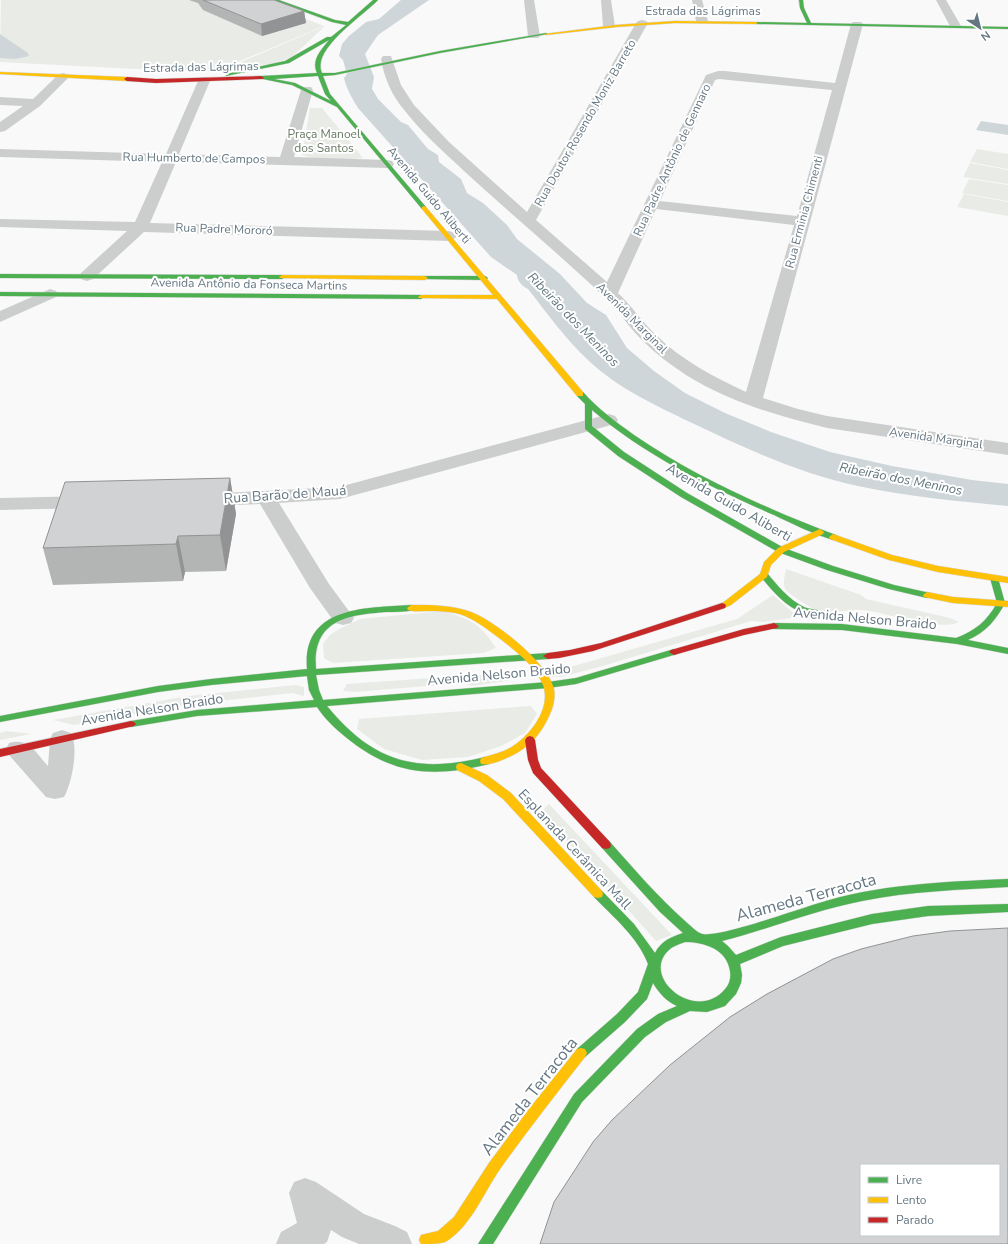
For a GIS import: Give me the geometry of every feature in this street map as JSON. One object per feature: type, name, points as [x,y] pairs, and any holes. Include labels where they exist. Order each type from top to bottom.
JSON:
[{"type":"main road","points":[[275,0],[334,21],[350,24]]},
{"type":"main road","name":"Avenida Guido Aliberti","points":[[376,0],[350,24],[335,35],[320,52],[317,65],[328,94],[485,278],[498,297],[589,404],[651,450],[677,466],[718,488],[820,532],[889,557],[938,569],[1008,580]]},
{"type":"main road","points":[[801,0],[802,8],[809,23]]},
{"type":"main road","name":"Estrada das Lágrimas","points":[[0,73],[156,81],[204,81],[262,78],[340,71],[383,62],[534,36],[642,23],[702,21],[1008,28]]},
{"type":"main road","points":[[228,75],[287,62],[335,35]]},
{"type":"main road","name":"Estrada das Lágrimas","points":[[0,66],[161,74],[228,75],[320,73]]},
{"type":"main road","points":[[262,78],[286,82],[307,90],[340,108]]},
{"type":"main road","name":"Avenida Antônio da Fonseca Martins","points":[[0,276],[485,278]]},
{"type":"main road","points":[[374,297],[377,277]]},
{"type":"main road","name":"Avenida Antônio da Fonseca Martins","points":[[0,294],[498,297]]},
{"type":"main road","points":[[588,427],[589,404]]},
{"type":"main road","name":"Avenida Guido Aliberti","points":[[588,427],[621,454],[684,495],[780,550],[830,568],[892,587],[953,600],[1005,604]]},
{"type":"main road","name":"Avenida Nelson Braido","points":[[3,719],[158,689],[210,682],[312,672],[561,655],[604,645],[698,615],[728,603],[764,575],[767,564],[780,550],[820,532]]},
{"type":"main road","points":[[764,575],[784,598],[807,611],[851,621],[888,632]]},
{"type":"main road","points":[[994,578],[1005,604]]},
{"type":"main road","name":"Avenida Nelson Braido","points":[[9,751],[56,735],[197,713],[319,702],[548,685],[594,677],[765,627],[794,625],[888,632],[957,641],[982,630],[994,619],[1005,604]]},
{"type":"main road","points":[[434,608],[454,610],[482,621],[528,658],[548,685],[550,697],[541,725],[530,740],[509,753],[484,762],[461,767],[439,769],[423,768],[384,759],[360,745],[338,724],[319,702],[315,694],[310,649],[312,642],[327,625],[343,618],[385,610],[434,608]]},
{"type":"main road","points":[[957,641],[1008,651]]},
{"type":"main road","points":[[3,719],[28,722]]},
{"type":"main road","name":"Esplanada Cerâmica Mall","points":[[530,740],[533,760],[537,770],[664,909],[696,937]]},
{"type":"main road","name":"Esplanada Cerâmica Mall","points":[[461,767],[483,778],[507,796],[634,933],[652,956],[654,965]]},
{"type":"main road","name":"Alameda Terracota","points":[[708,940],[761,926],[800,912],[842,900],[909,888],[969,883],[1008,883]]},
{"type":"main road","points":[[734,961],[781,942],[872,919],[928,910],[1008,908]]},
{"type":"main road","points":[[684,937],[696,937],[708,940],[719,945],[734,961],[737,971],[737,982],[725,999],[714,1005],[702,1007],[688,1006],[672,998],[659,986],[654,976],[654,965],[657,956],[663,947],[672,941],[684,937]]},
{"type":"main road","name":"Alameda Terracota","points":[[413,1242],[440,1237],[459,1222],[494,1167],[529,1119],[583,1050],[621,1018],[644,995],[654,965]]},
{"type":"main road","points":[[485,1244],[578,1098],[640,1033],[662,1018],[688,1006]]},
{"type":"main road","points":[[413,1242],[440,1241],[447,1244]]},
{"type":"street","points":[[529,0],[534,36]]},
{"type":"street","points":[[606,0],[609,26]]},
{"type":"street","points":[[697,0],[702,21]]},
{"type":"street","points":[[940,0],[955,26]]},
{"type":"street","name":"Rua Doutor Rosendo Moniz Barreto","points":[[528,222],[642,23]]},
{"type":"street","name":"Rua Erminia Chimenti","points":[[753,400],[838,87],[857,24]]},
{"type":"street","name":"Avenida Marginal","points":[[383,62],[394,84],[409,107],[439,140],[528,222],[610,293],[649,338],[670,356],[693,371],[724,388],[772,408],[827,422],[1008,449]]},
{"type":"street","name":"Rua Padre Antônio de Gennaro","points":[[610,293],[710,78],[718,75],[725,75],[838,87]]},
{"type":"street","points":[[0,128],[36,103],[64,77]]},
{"type":"street","points":[[86,276],[141,226],[204,81]]},
{"type":"street","points":[[286,161],[307,90]]},
{"type":"street","points":[[0,101],[36,103]]},
{"type":"street","name":"Rua Humberto de Campos","points":[[0,152],[387,164]]},
{"type":"street","points":[[652,204],[802,221]]},
{"type":"street","name":"Rua Padre Mororó","points":[[0,223],[449,236]]},
{"type":"street","points":[[0,317],[50,294]]},
{"type":"street","name":"Rua Barão de Mauá","points":[[183,500],[266,498],[354,490],[609,420]]},
{"type":"street","points":[[266,498],[322,588],[343,618]]},
{"type":"street","points":[[0,504],[109,502]]},
{"type":"street","points":[[9,751],[55,790],[60,770],[56,735]]},
{"type":"street","points":[[310,1240],[305,1193],[354,1226],[384,1237],[413,1242]]},
{"type":"green space","points":[[1,0],[256,0],[324,26],[216,71],[136,69],[0,62]]},
{"type":"green space","points":[[325,26],[293,56],[277,63],[220,71]]},
{"type":"green space","name":"Praça Manoel dos Santos","points":[[310,108],[322,108],[363,158],[325,160],[302,155]]},
{"type":"green space","points":[[977,149],[1008,154],[1008,169],[970,162]]},
{"type":"green space","points":[[970,163],[1008,170],[1008,184],[963,177]]},
{"type":"green space","points":[[969,179],[1008,185],[1008,201],[962,193]]},
{"type":"green space","points":[[964,194],[1008,202],[1008,216],[957,207]]},
{"type":"green space","points":[[786,569],[861,595],[866,599],[950,618],[959,622],[940,625],[863,610],[832,612],[820,611],[799,600],[786,590],[784,583]]},
{"type":"green space","points":[[773,595],[798,617],[763,622],[751,621],[603,666],[560,677],[547,676],[547,668],[558,669],[574,666],[737,619]]},
{"type":"green space","points":[[443,611],[474,623],[490,639],[496,648],[483,653],[333,663],[324,658],[323,644],[330,635],[360,619]]},
{"type":"green space","points":[[507,670],[511,677],[507,681],[472,686],[463,683],[354,692],[343,691],[347,684],[474,675],[501,675]]},
{"type":"green space","points":[[295,685],[304,687],[304,696],[292,693],[191,704],[74,725],[53,720],[188,696]]},
{"type":"green space","points":[[531,706],[537,714],[525,733],[501,746],[468,757],[422,760],[384,749],[357,729],[359,719]]},
{"type":"green space","points":[[6,731],[31,734],[0,740],[0,733]]},
{"type":"green space","points":[[549,804],[672,935],[656,941],[541,812]]},
{"type":"water","name":"Ribeirão dos Meninos","points":[[401,0],[429,0],[378,35],[365,54],[374,77],[372,89],[378,99],[401,122],[408,125],[428,149],[438,155],[439,162],[461,179],[467,193],[483,203],[507,225],[517,239],[560,274],[587,303],[606,315],[627,348],[654,371],[685,393],[725,413],[771,432],[830,452],[892,466],[972,480],[1008,484],[1008,506],[896,493],[858,486],[815,475],[753,451],[665,410],[625,388],[589,361],[565,335],[528,289],[521,284],[517,275],[491,257],[358,108],[351,97],[344,78],[347,74],[343,60],[339,56],[342,44],[366,22],[379,19]]},
{"type":"water","points":[[0,34],[28,53],[29,56],[15,59],[0,58]]},
{"type":"water","points":[[981,121],[1008,125],[1008,135],[976,130]]},
{"type":"building","points":[[203,0],[274,0],[304,11],[261,24]]},
{"type":"building","points":[[230,478],[220,535],[178,536],[176,544],[43,548],[65,482]]},
{"type":"building","points":[[1008,928],[1008,1244],[540,1244],[554,1202],[593,1142],[612,1120],[670,1065],[730,1017],[767,994],[833,959],[861,949],[913,936],[950,931]]},
{"type":"traffic: fast","points":[[275,0],[334,21],[350,24]]},
{"type":"traffic: fast","points":[[376,0],[332,39],[319,57],[317,68],[328,94],[424,208]]},
{"type":"traffic: fast","points":[[801,0],[802,8],[809,23]]},
{"type":"traffic: fast","points":[[756,23],[1008,28]]},
{"type":"traffic: fast","points":[[261,78],[335,74],[440,52],[546,34]]},
{"type":"traffic: fast","points":[[228,75],[287,62],[329,38]]},
{"type":"traffic: fast","points":[[262,78],[293,84],[337,106]]},
{"type":"traffic: fast","points":[[0,276],[282,277]]},
{"type":"traffic: fast","points":[[425,278],[485,278]]},
{"type":"traffic: fast","points":[[0,294],[421,297]]},
{"type":"traffic: fast","points":[[580,394],[613,423],[676,465],[731,493],[833,537]]},
{"type":"traffic: fast","points":[[589,404],[588,427],[621,454],[684,495],[781,550],[830,568],[892,587],[927,595]]},
{"type":"traffic: fast","points":[[764,575],[773,586],[794,605],[807,611],[835,617]]},
{"type":"traffic: fast","points":[[774,626],[842,627],[957,641],[972,635],[984,627],[993,617],[1001,603],[994,578]]},
{"type":"traffic: fast","points":[[411,608],[356,613],[335,620],[321,629],[317,633],[312,643],[310,660],[312,682],[317,698],[322,707],[330,716],[350,735],[383,758],[393,762],[416,768],[439,769],[485,761]]},
{"type":"traffic: fast","points":[[957,641],[1008,651]]},
{"type":"traffic: fast","points":[[131,724],[197,713],[548,685],[576,681],[674,652]]},
{"type":"traffic: fast","points":[[0,719],[79,703],[184,685],[253,677],[548,656]]},
{"type":"traffic: fast","points":[[606,845],[664,909],[696,937]]},
{"type":"traffic: fast","points":[[708,940],[755,928],[832,903],[863,896],[925,887],[1008,883]]},
{"type":"traffic: fast","points":[[598,894],[638,937],[651,956],[654,964]]},
{"type":"traffic: fast","points":[[734,961],[781,942],[872,919],[928,911],[1008,908]]},
{"type":"traffic: fast","points":[[684,937],[711,941],[724,949],[733,961],[736,975],[735,983],[732,990],[721,1002],[707,1007],[691,1006],[676,1000],[664,991],[656,978],[655,964],[663,949],[684,937]]},
{"type":"traffic: fast","points":[[581,1053],[621,1018],[643,995],[653,966]]},
{"type":"traffic: fast","points":[[485,1244],[578,1098],[641,1033],[662,1018],[688,1006]]},
{"type":"traffic: slow","points":[[546,34],[616,26],[675,22],[756,23]]},
{"type":"traffic: slow","points":[[0,73],[127,79]]},
{"type":"traffic: slow","points":[[424,208],[580,394]]},
{"type":"traffic: slow","points":[[282,277],[425,278]]},
{"type":"traffic: slow","points":[[421,297],[499,297]]},
{"type":"traffic: slow","points":[[722,606],[764,575],[767,564],[781,550],[820,532]]},
{"type":"traffic: slow","points":[[833,537],[889,557],[938,569],[1008,580]]},
{"type":"traffic: slow","points":[[927,595],[953,600],[1008,604]]},
{"type":"traffic: slow","points":[[411,608],[447,609],[474,616],[520,650],[545,679],[549,690],[548,708],[540,725],[521,746],[504,755],[485,761]]},
{"type":"traffic: slow","points":[[461,767],[483,778],[507,796],[598,894]]},
{"type":"traffic: slow","points":[[426,1240],[441,1237],[459,1222],[494,1167],[533,1113],[581,1053]]},
{"type":"traffic: jam","points":[[127,79],[156,81],[261,78]]},
{"type":"traffic: jam","points":[[548,656],[582,651],[604,645],[722,606]]},
{"type":"traffic: jam","points":[[674,652],[744,632],[774,626]]},
{"type":"traffic: jam","points":[[0,753],[131,724]]},
{"type":"traffic: jam","points":[[530,740],[533,760],[537,770],[606,845]]}]
